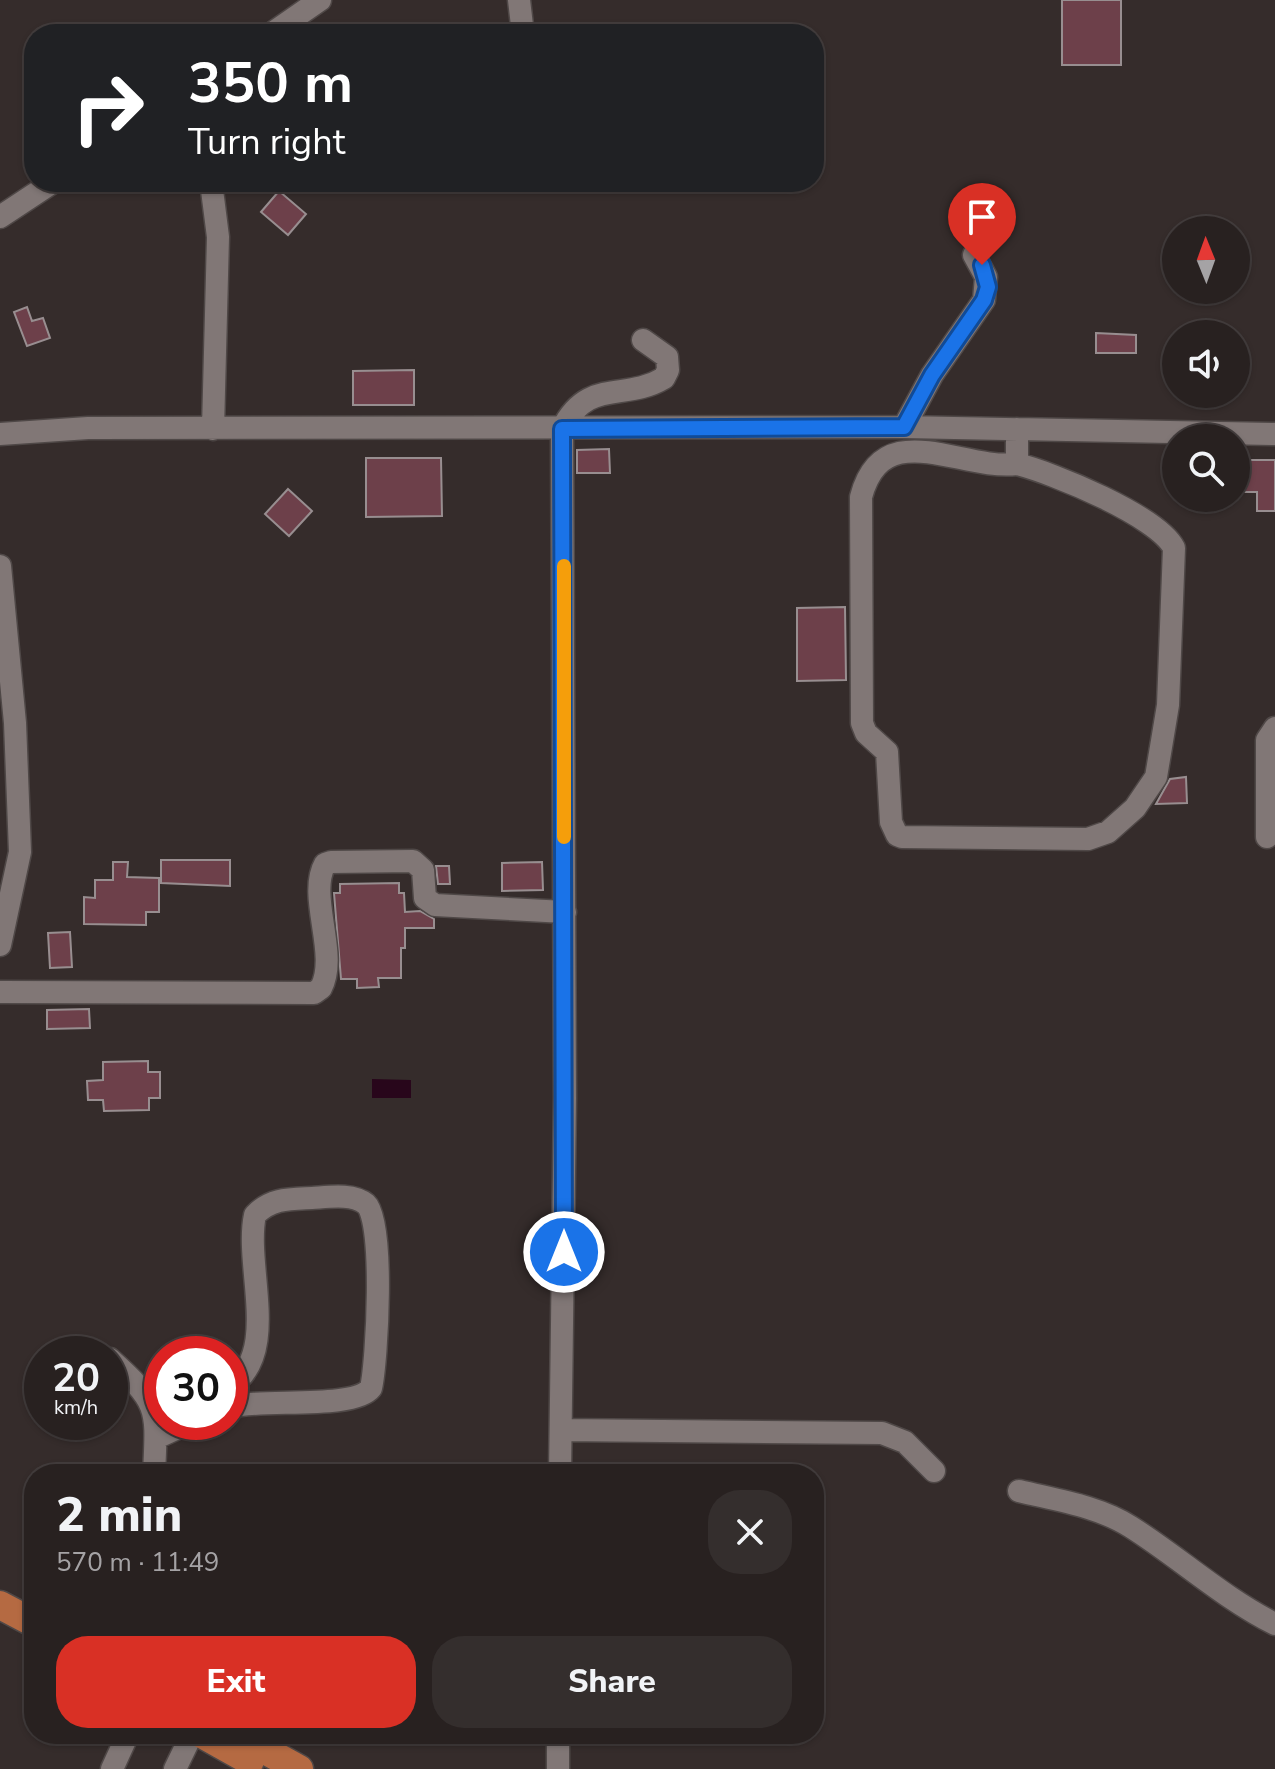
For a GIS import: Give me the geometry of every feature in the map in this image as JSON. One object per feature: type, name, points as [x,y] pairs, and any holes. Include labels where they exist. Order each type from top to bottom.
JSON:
[{"type":"main road","points":[[0,1605],[24,1618]]},
{"type":"main road","points":[[0,1626],[24,1639]]},
{"type":"main road","points":[[220,1744],[264,1769]]},
{"type":"main road","points":[[254,1744],[299,1769]]},
{"type":"street","points":[[285,24],[320,0]]},
{"type":"street","points":[[519,0],[522,24]]},
{"type":"street","points":[[0,217],[38,192]]},
{"type":"street","points":[[212,192],[218,237],[213,429]]},
{"type":"street","points":[[904,427],[932,375],[984,300],[986,277],[974,255]]},
{"type":"street","points":[[560,1464],[565,912],[562,429],[571,411],[595,395],[664,378],[668,370],[667,357],[643,340]]},
{"type":"street","points":[[0,434],[88,428],[904,427],[1275,434]]},
{"type":"street","points":[[1017,429],[1017,464]]},
{"type":"street","points":[[914,451],[1017,464],[1059,476],[1144,522],[1171,541],[1174,548],[1168,705],[1156,777],[1135,808],[1097,837],[902,837],[897,835],[891,822],[887,752],[866,733],[862,723],[861,497],[865,482],[871,470],[894,453],[914,451]]},
{"type":"street","points":[[0,566],[8,724],[10,855],[0,945]]},
{"type":"street","points":[[1267,837],[1267,740],[1275,728]]},
{"type":"street","points":[[0,992],[314,993],[321,988],[326,971],[321,879],[325,864],[331,862],[413,861],[423,870],[425,898],[435,905],[565,912]]},
{"type":"street","points":[[248,1371],[257,1341],[255,1215],[272,1201],[285,1199],[351,1198],[366,1203],[372,1213],[377,1254],[371,1388],[357,1398],[248,1404]]},
{"type":"street","points":[[128,1376],[144,1391]]},
{"type":"street","points":[[561,1430],[882,1433],[905,1442],[934,1471]]},
{"type":"street","points":[[155,1464],[157,1440]]},
{"type":"street","points":[[1019,1491],[1090,1509],[1129,1526],[1230,1598],[1275,1624]]},
{"type":"street","points":[[112,1769],[123,1744]]},
{"type":"street","points":[[175,1769],[187,1744]]},
{"type":"street","points":[[558,1744],[558,1769]]},
{"type":"shaded area","points":[[372,1079],[411,1080],[411,1098],[372,1098]]},
{"type":"building","points":[[1062,0],[1121,0],[1121,65],[1062,65]]},
{"type":"building","points":[[280,192],[306,214],[288,235],[261,212]]},
{"type":"building","points":[[27,307],[32,321],[43,318],[50,338],[27,346],[14,312]]},
{"type":"building","points":[[1096,333],[1136,335],[1136,353],[1096,353]]},
{"type":"building","points":[[414,370],[414,405],[353,405],[353,371]]},
{"type":"building","points":[[609,449],[610,473],[577,473],[577,450]]},
{"type":"building","points":[[366,458],[441,458],[442,516],[366,517]]},
{"type":"building","points":[[1250,460],[1275,460],[1275,511],[1257,511],[1257,492],[1250,492]]},
{"type":"building","points":[[288,489],[312,511],[289,536],[265,514]]},
{"type":"building","points":[[845,607],[846,680],[797,681],[797,608]]},
{"type":"building","points":[[1186,777],[1187,803],[1156,804],[1170,779]]},
{"type":"building","points":[[161,860],[230,860],[230,886],[161,883]]},
{"type":"building","points":[[113,862],[128,862],[127,877],[159,878],[159,912],[146,912],[146,925],[84,924],[84,897],[95,898],[95,880],[113,880]]},
{"type":"building","points":[[542,862],[543,890],[502,891],[502,863]]},
{"type":"building","points":[[436,866],[449,866],[450,884],[438,884]]},
{"type":"building","points":[[399,883],[399,893],[404,893],[405,912],[420,911],[434,919],[434,928],[405,928],[401,978],[378,978],[379,987],[357,988],[357,979],[341,979],[334,893],[340,893],[340,884]]},
{"type":"building","points":[[70,932],[72,967],[50,968],[48,933]]},
{"type":"building","points":[[89,1009],[90,1028],[47,1029],[47,1010]]},
{"type":"building","points":[[148,1061],[148,1072],[160,1072],[160,1098],[149,1098],[149,1110],[104,1111],[103,1100],[88,1100],[87,1081],[103,1080],[103,1062]]},
{"type":"slow traffic","points":[[564,566],[564,837]]},
{"type":"route","points":[[564,1252],[562,429],[904,427],[932,375],[984,300],[988,287],[982,265]]}]
